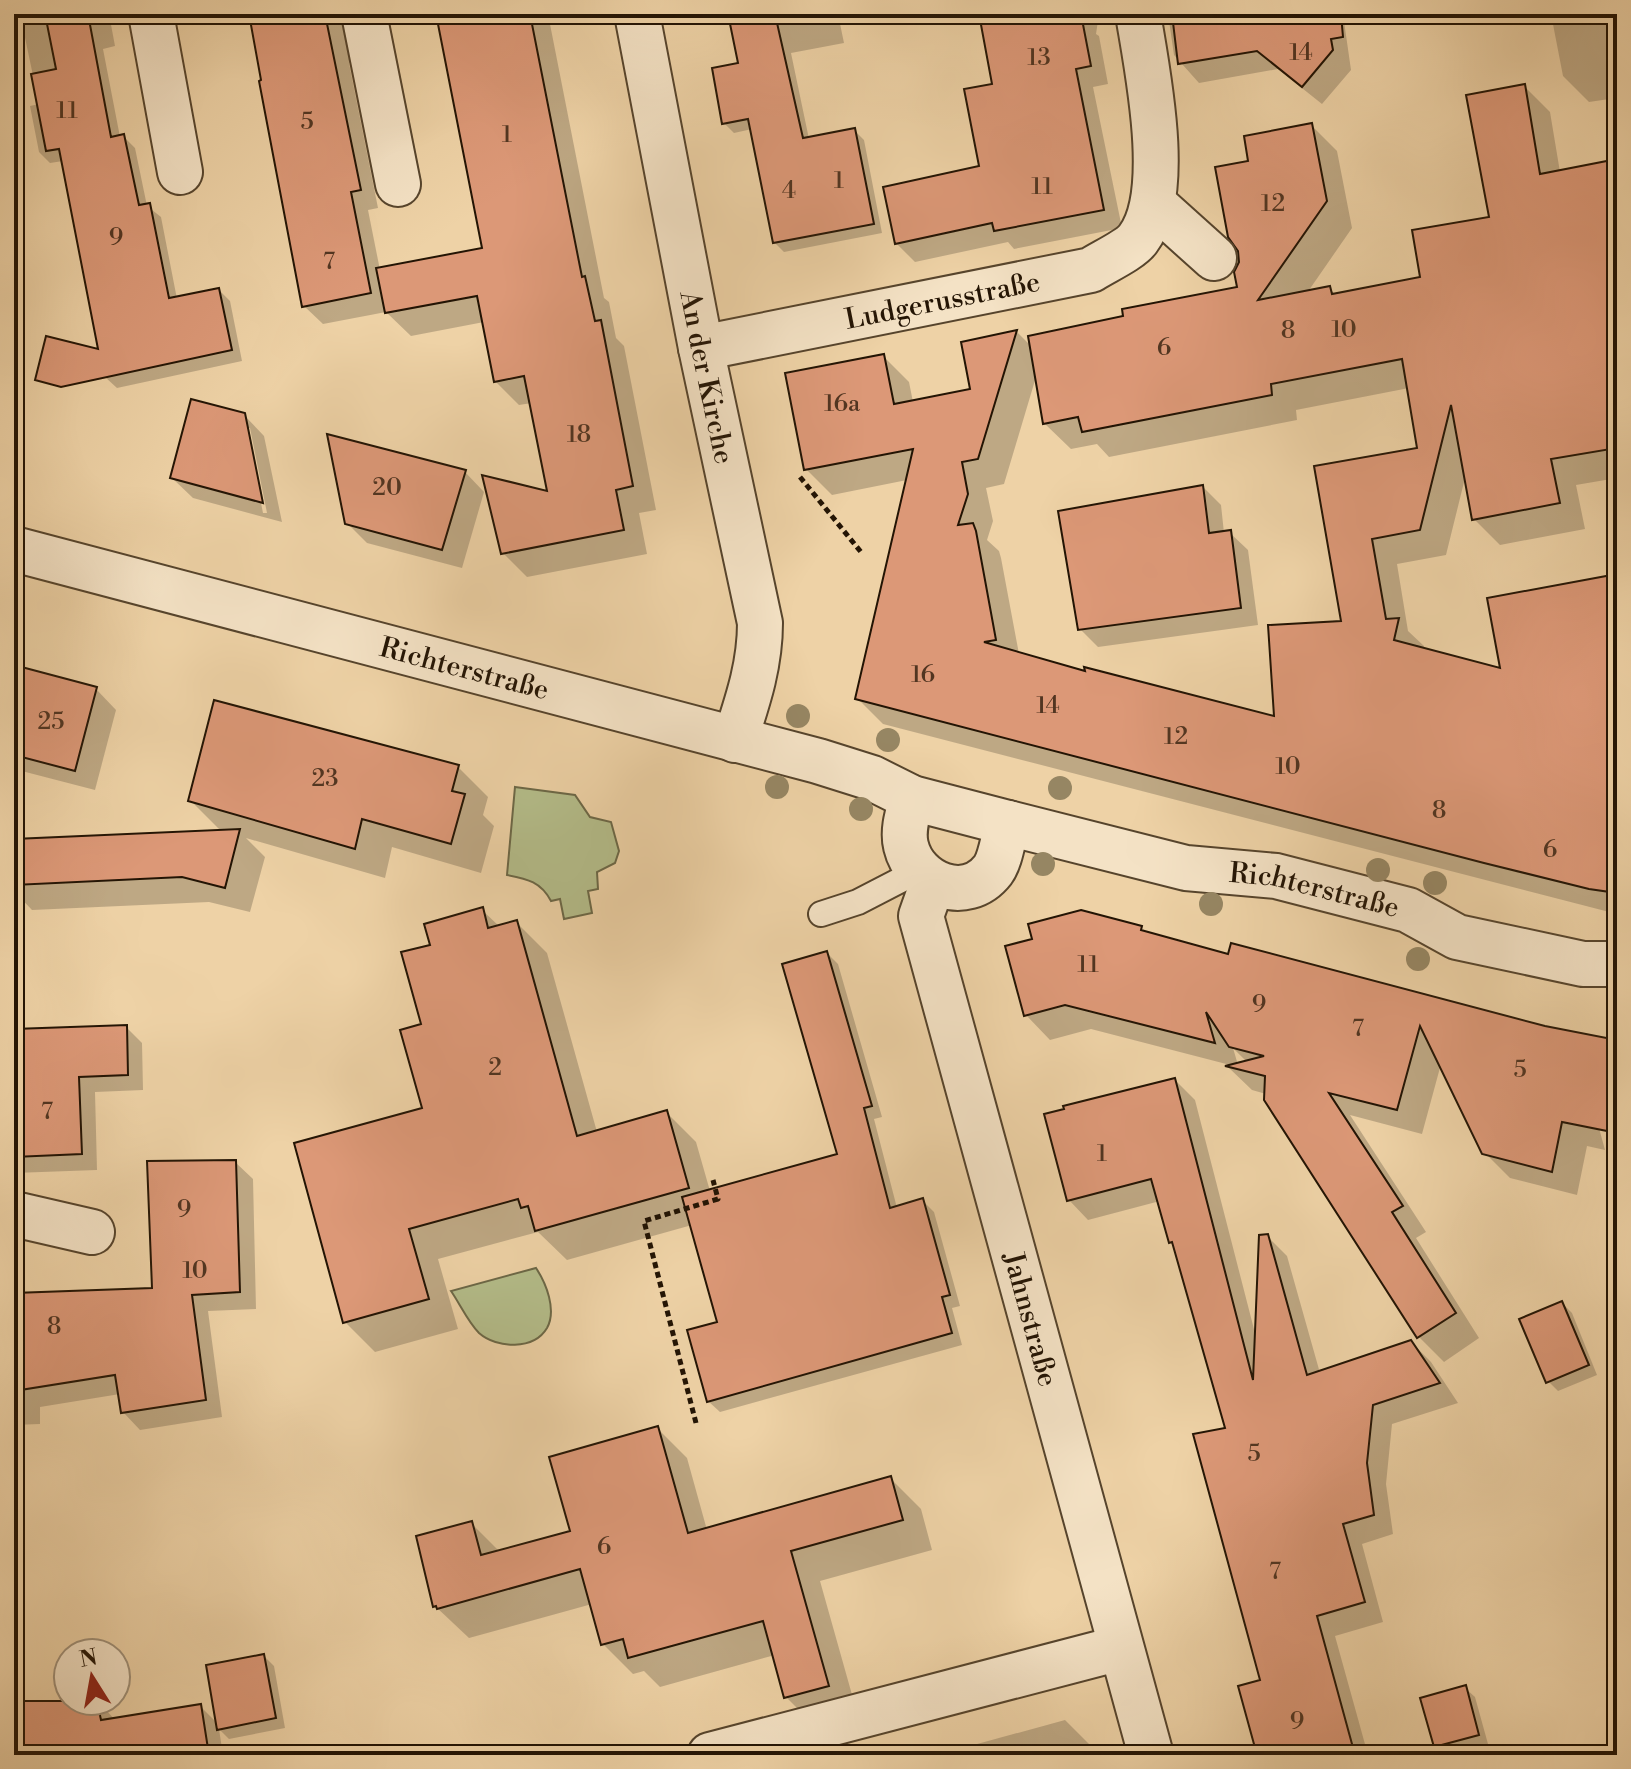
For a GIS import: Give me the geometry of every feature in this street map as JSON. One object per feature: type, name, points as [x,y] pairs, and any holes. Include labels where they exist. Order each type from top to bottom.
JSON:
[{"type":"street","points":[[151,14],[180,172]]},
{"type":"street","points":[[364,14],[398,184]]},
{"type":"street","name":"An der Kirche","points":[[637,14],[701,348],[760,623],[760,652],[754,683],[735,740]]},
{"type":"street","name":"Ludgerusstraße","points":[[701,348],[1091,270],[1137,240],[1154,204],[1156,152],[1138,14]]},
{"type":"street","points":[[1154,204],[1214,258]]},
{"type":"street","name":"Richterstraße","points":[[14,549],[735,740],[872,778],[912,798],[1008,823],[1186,868],[1291,879],[1408,910],[1457,937],[1583,964],[1617,964]]},
{"type":"street","points":[[912,798],[905,823],[906,846],[925,877],[952,888],[973,885],[993,870],[1008,823]]},
{"type":"street","name":"Jahnstraße","points":[[925,877],[921,916],[1151,1755]]},
{"type":"street","points":[[14,1214],[92,1232]]},
{"type":"street","points":[[710,1755],[1120,1648]]},
{"type":"lane","points":[[821,914],[925,877]]},
{"type":"path","points":[[800,477],[861,552]]},
{"type":"path","points":[[696,1423],[644,1221],[718,1199],[713,1180]]},
{"type":"green space","points":[[515,787],[575,795],[590,817],[611,822],[619,851],[615,863],[597,872],[598,889],[588,891],[592,913],[564,919],[560,899],[551,901],[543,889],[533,882],[507,875]]},
{"type":"green space","points":[[536,1268],[549,1297],[550,1321],[541,1335],[525,1343],[495,1342],[479,1333],[451,1291]]},
{"type":"building","points":[[45,14],[88,14],[111,137],[124,134],[139,205],[150,203],[169,298],[219,288],[232,350],[61,387],[35,380],[46,336],[98,349],[59,149],[46,151],[31,74],[56,69]]},
{"type":"building","points":[[249,14],[325,14],[361,190],[351,192],[371,293],[302,307]]},
{"type":"building","points":[[436,14],[530,14],[582,277],[585,276],[595,321],[601,320],[633,486],[616,490],[624,530],[501,554],[482,475],[547,491],[524,376],[494,382],[477,296],[385,313],[376,268],[482,248]]},
{"type":"building","points":[[728,14],[775,14],[803,138],[855,128],[874,224],[773,243],[748,119],[722,124],[712,68],[738,63]]},
{"type":"building","points":[[979,14],[1081,14],[1091,66],[1076,69],[1104,210],[994,231],[992,223],[895,244],[883,187],[979,166],[964,89],[992,84]]},
{"type":"building","points":[[1172,14],[1341,14],[1343,37],[1331,39],[1333,50],[1302,87],[1257,51],[1178,64]]},
{"type":"building","points":[[1525,84],[1540,174],[1617,159],[1617,448],[1551,459],[1560,503],[1472,520],[1451,405],[1420,530],[1372,539],[1386,619],[1399,618],[1394,640],[1500,668],[1487,598],[1617,574],[1617,893],[1484,863],[855,699],[913,449],[804,470],[785,373],[884,354],[894,404],[970,389],[961,342],[1017,330],[978,459],[962,462],[968,494],[958,525],[973,523],[976,531],[996,640],[984,642],[1085,671],[1084,667],[1274,716],[1268,625],[1341,621],[1314,466],[1417,448],[1402,359],[1271,384],[1272,395],[1082,432],[1078,417],[1043,424],[1028,336],[1123,316],[1122,309],[1237,287],[1234,272],[1239,262],[1238,251],[1228,237],[1215,167],[1248,161],[1244,136],[1312,123],[1327,201],[1258,300],[1330,286],[1332,294],[1420,277],[1412,230],[1489,217],[1466,95]]},
{"type":"building","points":[[191,399],[245,413],[263,503],[170,478]]},
{"type":"building","points":[[327,434],[466,470],[442,550],[345,524]]},
{"type":"building","points":[[1203,485],[1209,533],[1231,530],[1241,608],[1078,630],[1058,511]]},
{"type":"building","points":[[14,665],[97,687],[75,771],[14,755]]},
{"type":"building","points":[[214,700],[459,765],[452,791],[465,794],[451,844],[362,819],[355,849],[188,801]]},
{"type":"building","points":[[240,829],[225,888],[182,877],[14,885],[14,839]]},
{"type":"building","points":[[483,907],[488,928],[517,920],[577,1136],[667,1110],[689,1188],[535,1231],[528,1206],[521,1208],[518,1199],[409,1229],[429,1299],[343,1323],[294,1143],[422,1108],[400,1030],[421,1024],[401,952],[430,945],[424,924]]},
{"type":"building","points":[[1081,910],[1228,954],[1231,943],[1545,1026],[1617,1040],[1617,1133],[1562,1122],[1552,1172],[1482,1154],[1420,1026],[1397,1110],[1329,1093],[1403,1206],[1392,1212],[1456,1313],[1417,1338],[1264,1100],[1265,1076],[1225,1066],[1264,1056],[1229,1047],[1206,1012],[1215,1043],[1065,1005],[1024,1016],[1005,946],[1032,939],[1028,924]]},
{"type":"building","points":[[827,951],[872,1106],[864,1108],[890,1208],[923,1198],[950,1295],[942,1297],[952,1333],[707,1402],[687,1330],[717,1322],[682,1197],[837,1154],[782,964]]},
{"type":"building","points":[[127,1025],[128,1075],[79,1077],[82,1154],[14,1157],[14,1029]]},
{"type":"building","points":[[1175,1078],[1253,1380],[1259,1235],[1268,1234],[1307,1375],[1411,1340],[1440,1383],[1373,1405],[1367,1463],[1374,1515],[1343,1524],[1365,1602],[1317,1616],[1355,1755],[1257,1755],[1238,1686],[1260,1680],[1193,1434],[1225,1428],[1151,1179],[1067,1201],[1044,1114],[1064,1109],[1063,1106]]},
{"type":"building","points":[[236,1160],[240,1292],[192,1295],[206,1400],[121,1413],[115,1375],[14,1391],[14,1293],[152,1288],[147,1161]]},
{"type":"building","points":[[1562,1301],[1589,1365],[1546,1383],[1519,1319]]},
{"type":"building","points":[[658,1426],[688,1533],[891,1476],[903,1520],[791,1551],[829,1686],[784,1698],[763,1621],[628,1658],[623,1639],[601,1645],[580,1569],[437,1609],[433,1607],[416,1536],[472,1521],[481,1555],[570,1531],[549,1457]]},
{"type":"building","points":[[264,1654],[276,1718],[217,1730],[206,1665]]},
{"type":"building","points":[[1466,1685],[1479,1735],[1434,1747],[1420,1698]]},
{"type":"building","points":[[14,1701],[52,1701],[52,1717],[100,1717],[101,1720],[201,1704],[209,1755],[14,1755]]}]
